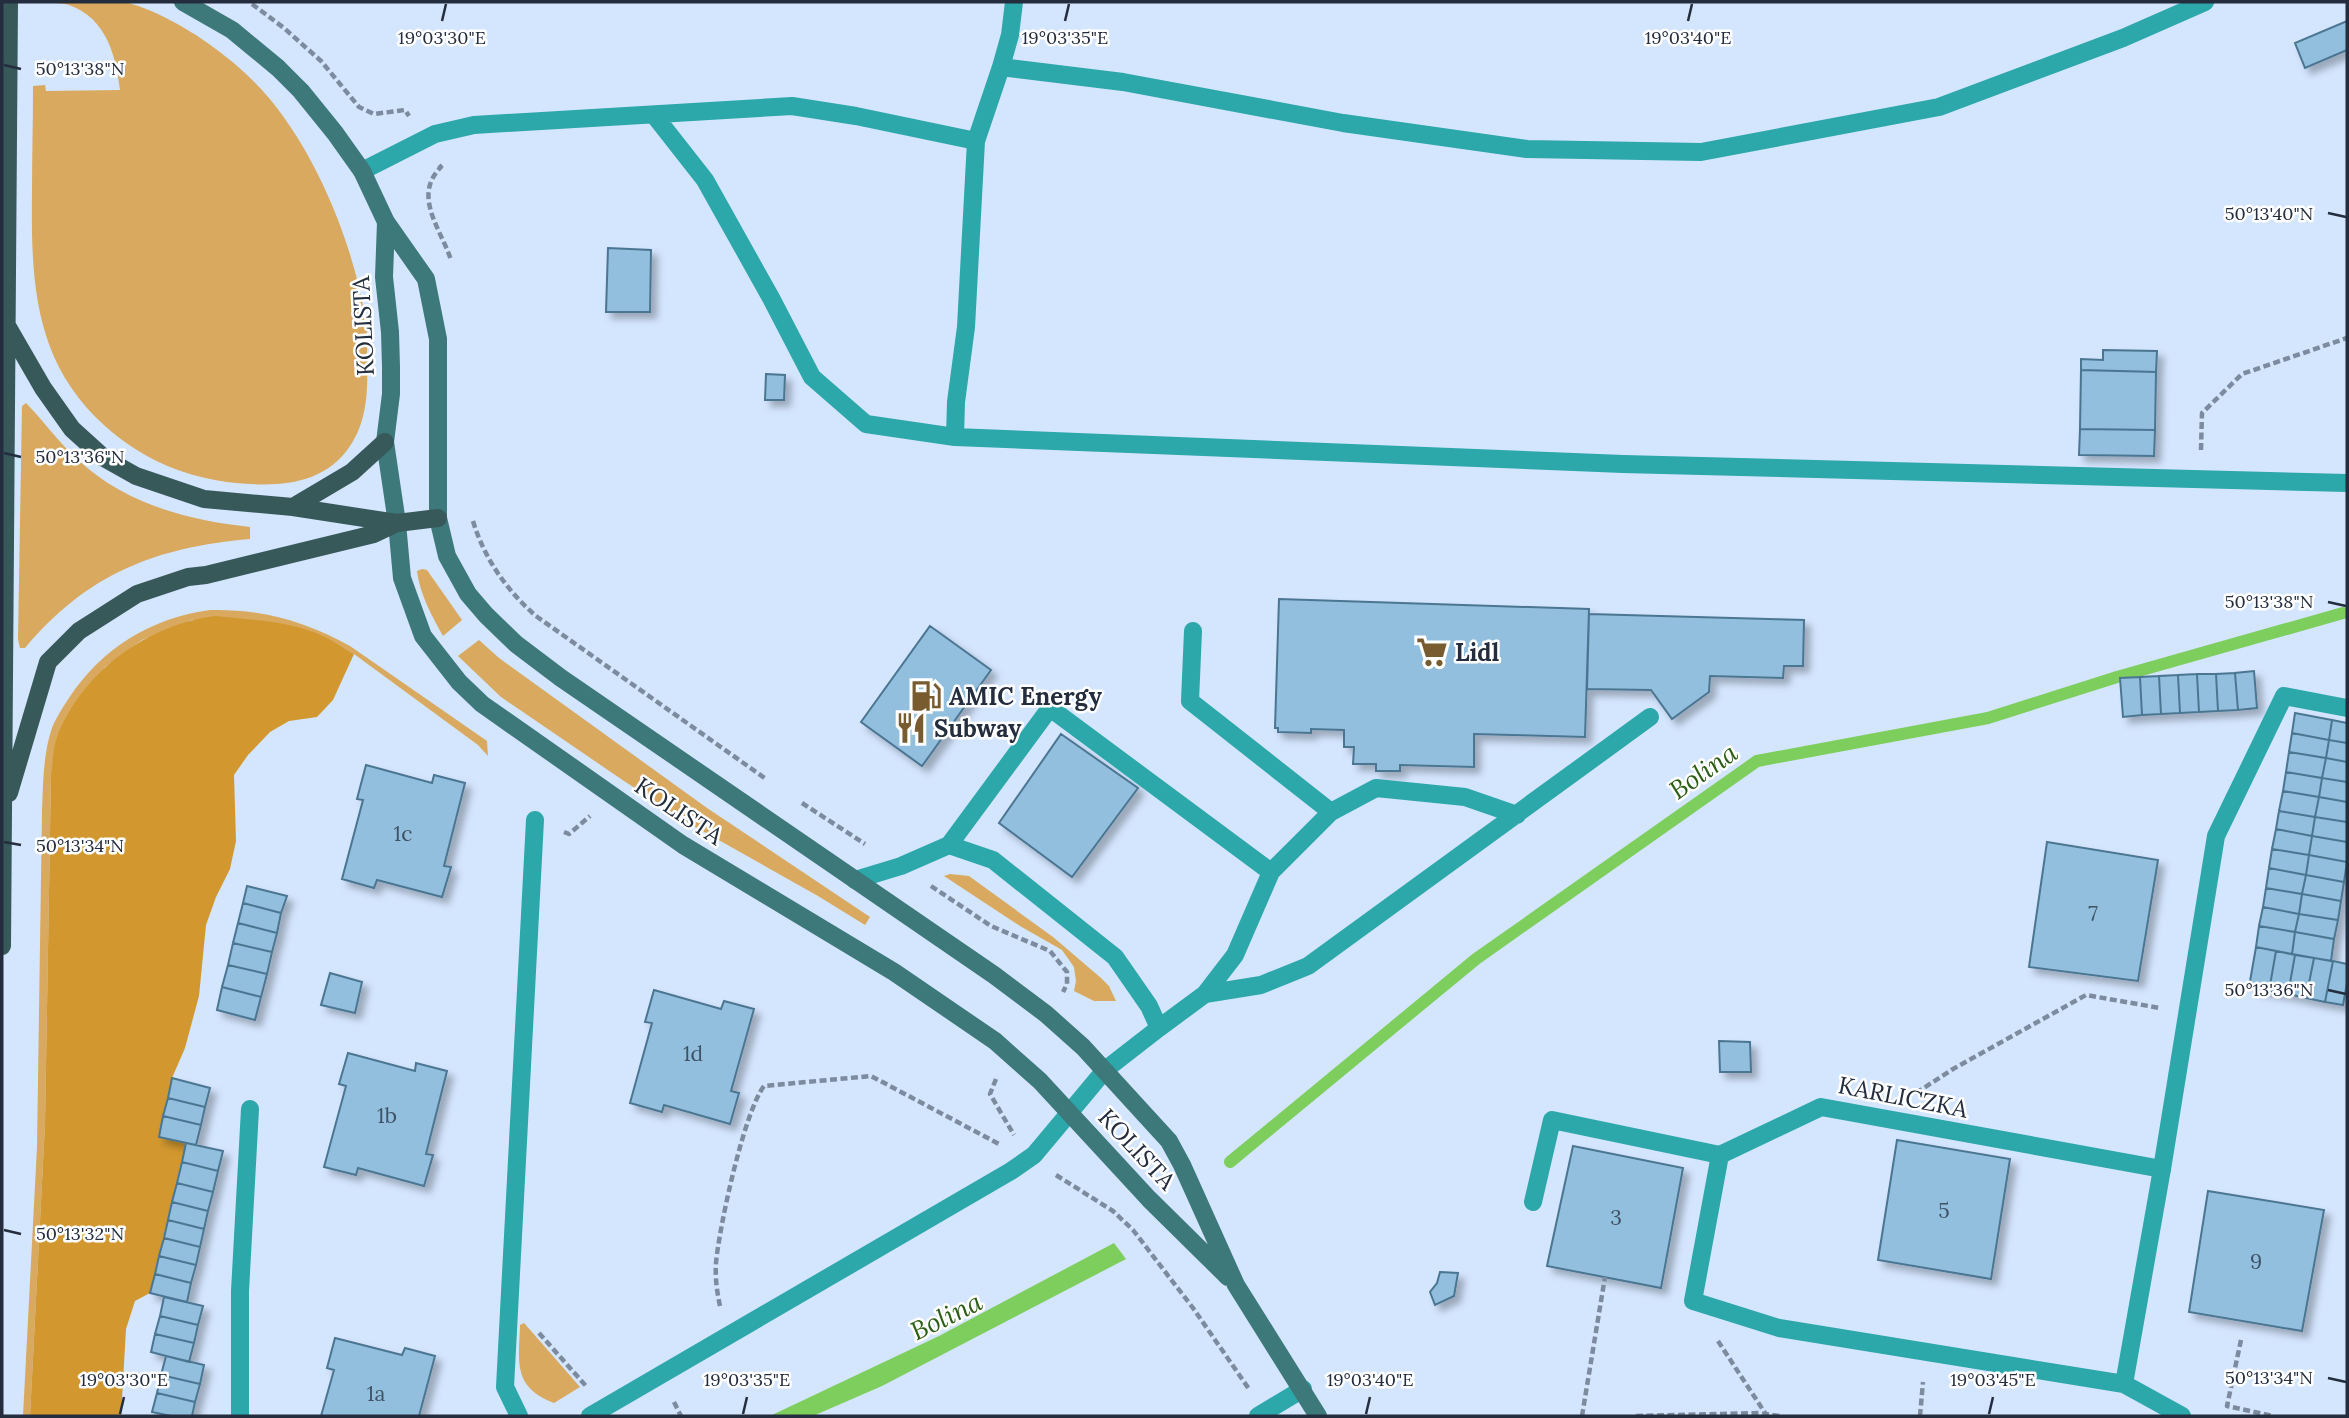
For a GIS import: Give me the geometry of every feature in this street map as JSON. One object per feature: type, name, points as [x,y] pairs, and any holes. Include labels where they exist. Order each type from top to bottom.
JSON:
[{"type":"main road","points":[[2,946],[9,3]]},
{"type":"main road","points":[[6,324],[43,388],[72,429],[104,458],[136,476],[204,499],[293,507],[397,523],[438,518]]},
{"type":"main road","points":[[293,507],[352,472],[385,443]]},
{"type":"main road","points":[[3,813],[48,662],[79,631],[136,594],[188,577],[206,575],[374,534],[397,523]]},
{"type":"street","name":"KOLISTA","points":[[183,2],[232,30],[301,91],[362,171],[386,222],[426,279],[436,321],[439,370],[438,518],[441,538],[454,572],[468,594],[516,644],[561,678],[1016,991],[1046,1014],[1105,1070],[1169,1141],[1236,1285],[1318,1416]]},
{"type":"street","points":[[955,437],[956,402],[966,327],[976,141],[1010,35],[1014,2]]},
{"type":"street","points":[[1001,67],[1123,82],[1343,123],[1527,149],[1701,152],[1939,107],[2123,38],[2204,2]]},
{"type":"street","points":[[362,171],[423,139],[447,130],[512,122],[792,106],[856,116],[976,141]]},
{"type":"street","points":[[654,115],[705,180],[812,377],[866,424],[955,437],[1623,464],[2347,483]]},
{"type":"street","name":"KOLISTA","points":[[386,222],[384,277],[390,332],[391,394],[385,443],[402,578],[415,619],[423,636],[439,657],[459,682],[482,704],[683,845],[894,972],[973,1025],[1013,1057],[1070,1112],[1149,1199],[1236,1285]]},
{"type":"street","points":[[1193,631],[1190,701],[1331,812]]},
{"type":"street","points":[[2124,1384],[2216,836],[2284,696],[2347,708]]},
{"type":"street","points":[[855,880],[901,866],[949,845],[1050,708],[1271,872]]},
{"type":"street","points":[[1205,994],[1261,985],[1308,966],[1650,717]]},
{"type":"street","points":[[590,1416],[1011,1171],[1034,1155],[1105,1070],[1205,994],[1236,956],[1271,872],[1331,812],[1376,788],[1465,797],[1517,815]]},
{"type":"street","points":[[519,1416],[505,1387],[536,820]]},
{"type":"street","points":[[949,845],[993,860],[1115,957],[1149,1006],[1159,1028]]},
{"type":"street","name":"KARLICZKA","points":[[1720,1155],[1821,1107],[2162,1169]]},
{"type":"street","points":[[240,1416],[240,1291],[250,1109]]},
{"type":"street","points":[[1533,1202],[1552,1120],[1720,1155],[1693,1301],[1779,1328],[2124,1384],[2182,1416]]},
{"type":"street","points":[[1261,1415],[1303,1389]]},
{"type":"path","points":[[249,2],[321,61],[359,107],[374,114],[405,110],[411,119]]},
{"type":"path","points":[[435,158],[441,167],[429,186],[428,202],[453,265]]},
{"type":"path","points":[[2200,478],[2202,413],[2242,374],[2347,338]]},
{"type":"path","points":[[471,517],[489,559],[511,592],[527,609],[551,629],[768,780]]},
{"type":"path","points":[[800,802],[991,926],[1033,942],[1057,957],[1065,967],[1068,978],[1060,997]]},
{"type":"path","points":[[569,834],[585,823]]},
{"type":"path","points":[[1877,1118],[1953,1069],[2086,995],[2187,1012]]},
{"type":"path","points":[[721,1314],[716,1264],[719,1242],[747,1124],[756,1097],[764,1086],[871,1076],[999,1144]]},
{"type":"path","points":[[989,1094],[1016,1138]]},
{"type":"path","points":[[1049,1170],[1113,1211],[1133,1230],[1208,1329],[1261,1415]]},
{"type":"path","points":[[1582,1416],[1605,1277]]},
{"type":"path","points":[[1693,1301],[1767,1415]]},
{"type":"path","points":[[538,1331],[589,1390],[580,1395]]},
{"type":"path","points":[[2241,1340],[2227,1406],[2273,1416]]},
{"type":"path","points":[[1636,1416],[1780,1416]]},
{"type":"shaded area","points":[[48,2],[123,2],[145,8],[179,25],[219,52],[250,78],[269,97],[299,141],[336,214],[353,266],[367,328],[367,383],[363,416],[350,446],[327,469],[299,481],[268,484],[218,481],[183,472],[150,458],[105,426],[81,401],[64,375],[50,348],[36,289],[32,226],[33,86],[45,85],[46,91],[120,90],[112,51],[100,28],[82,11],[69,5]]},
{"type":"shaded area","points":[[26,403],[77,459],[115,488],[180,514],[250,527],[250,539],[184,549],[154,557],[126,569],[73,601],[25,648],[20,648],[22,406]]},
{"type":"shaded area","points":[[427,570],[462,620],[443,636],[421,588],[417,571]]},
{"type":"shaded area","points":[[210,610],[265,614],[300,623],[333,637],[487,741],[488,756],[478,745],[354,654],[324,637],[276,623],[192,620],[142,640],[105,667],[67,718],[57,738],[51,774],[45,1124],[30,1416],[23,1416],[37,1147],[42,811],[48,741],[69,698],[82,680],[113,650],[148,628],[188,614]]},
{"type":"shaded area","points":[[215,616],[272,622],[299,628],[325,637],[354,654],[333,700],[317,717],[289,721],[270,732],[248,755],[234,775],[236,841],[230,869],[206,925],[199,996],[185,1048],[172,1078],[159,1136],[186,1143],[150,1293],[135,1301],[126,1329],[121,1416],[30,1416],[45,1124],[51,774],[56,741],[68,713],[83,692],[100,672],[120,655],[165,629]]},
{"type":"shaded area","points":[[479,640],[499,658],[707,808],[870,917],[865,925],[692,825],[501,697],[458,656]]},
{"type":"shaded area","points":[[944,876],[969,876],[1053,937],[1109,986],[1116,1001],[1094,1001],[1074,991],[1074,967],[1062,950]]},
{"type":"shaded area","points":[[1114,1243],[1126,1259],[882,1386],[813,1416],[772,1415],[939,1336]]},
{"type":"shaded area","points":[[524,1323],[580,1387],[554,1403],[540,1397],[531,1389],[521,1372],[520,1325]]},
{"type":"building","points":[[2347,21],[2347,50],[2305,68],[2295,43]]},
{"type":"building","points":[[608,248],[651,250],[650,312],[606,312]]},
{"type":"building","points":[[2103,350],[2157,351],[2156,372],[2081,370],[2081,359],[2103,360]]},
{"type":"building","points":[[2081,370],[2156,372],[2155,430],[2080,429]]},
{"type":"building","points":[[766,374],[785,375],[784,400],[765,400]]},
{"type":"building","points":[[2080,429],[2155,430],[2154,456],[2079,455]]},
{"type":"building","name":"Lidl","points":[[1279,599],[1589,609],[1585,737],[1474,734],[1474,767],[1400,765],[1400,771],[1376,771],[1376,764],[1353,764],[1354,747],[1344,747],[1344,730],[1278,732],[1278,728],[1275,728]]},
{"type":"building","points":[[1589,614],[1804,620],[1803,666],[1784,666],[1783,678],[1710,676],[1709,692],[1672,719],[1651,690],[1587,689]]},
{"type":"building","name":"AMIC Energy","points":[[930,626],[991,670],[922,766],[861,722]]},
{"type":"building","points":[[2254,671],[2257,708],[2238,710],[2235,673]]},
{"type":"building","points":[[2235,673],[2238,710],[2218,711],[2216,674]]},
{"type":"building","points":[[2197,674],[2216,674],[2218,711],[2199,712]]},
{"type":"building","points":[[2197,674],[2199,712],[2180,713],[2178,675]]},
{"type":"building","points":[[2178,675],[2180,713],[2161,714],[2159,676]]},
{"type":"building","points":[[2159,676],[2161,714],[2142,715],[2140,677]]},
{"type":"building","points":[[2140,677],[2142,715],[2123,717],[2120,678]]},
{"type":"building","points":[[2295,713],[2332,720],[2329,740],[2292,733]]},
{"type":"building","points":[[2332,720],[2347,723],[2347,743],[2329,740]]},
{"type":"building","points":[[2292,733],[2329,740],[2326,758],[2289,752]]},
{"type":"building","points":[[1061,734],[1138,788],[1072,877],[999,823]]},
{"type":"building","points":[[2329,740],[2347,743],[2347,762],[2326,758]]},
{"type":"building","points":[[2289,752],[2326,758],[2322,778],[2286,772]]},
{"type":"building","points":[[2326,758],[2347,762],[2347,782],[2322,778]]},
{"type":"building","points":[[366,765],[432,783],[434,775],[465,783],[444,866],[451,867],[442,897],[377,880],[374,888],[342,879],[363,800],[357,799]]},
{"type":"building","points":[[2286,772],[2322,778],[2319,797],[2283,791]]},
{"type":"building","points":[[2322,778],[2347,782],[2347,802],[2319,797]]},
{"type":"building","points":[[2283,791],[2319,797],[2315,817],[2279,811]]},
{"type":"building","points":[[2319,797],[2347,802],[2347,822],[2315,817]]},
{"type":"building","points":[[2279,811],[2315,817],[2312,836],[2276,829]]},
{"type":"building","points":[[2315,817],[2347,822],[2347,842],[2312,836]]},
{"type":"building","points":[[2276,829],[2312,836],[2309,855],[2272,849]]},
{"type":"building","points":[[2312,836],[2347,842],[2347,862],[2309,855]]},
{"type":"building","points":[[2047,842],[2158,860],[2138,981],[2029,967]]},
{"type":"building","points":[[2272,849],[2309,855],[2306,875],[2269,868]]},
{"type":"building","points":[[2309,855],[2347,862],[2344,882],[2306,875]]},
{"type":"building","points":[[2269,868],[2306,875],[2302,894],[2266,888]]},
{"type":"building","points":[[2306,875],[2344,882],[2341,901],[2302,894]]},
{"type":"building","points":[[247,886],[287,896],[281,913],[243,903]]},
{"type":"building","points":[[2266,888],[2302,894],[2299,914],[2263,907]]},
{"type":"building","points":[[2302,894],[2341,901],[2338,920],[2299,914]]},
{"type":"building","points":[[243,903],[281,913],[277,933],[238,923]]},
{"type":"building","points":[[2263,907],[2299,914],[2295,932],[2259,926]]},
{"type":"building","points":[[2299,914],[2338,920],[2334,939],[2295,932]]},
{"type":"building","points":[[238,923],[277,933],[272,952],[233,943]]},
{"type":"building","points":[[2259,926],[2295,932],[2292,954],[2256,947]]},
{"type":"building","points":[[2295,932],[2334,939],[2331,961],[2292,954]]},
{"type":"building","points":[[233,943],[272,952],[267,974],[228,965]]},
{"type":"building","points":[[2256,947],[2276,951],[2269,991],[2249,987]]},
{"type":"building","points":[[2276,951],[2295,955],[2288,994],[2269,991]]},
{"type":"building","points":[[2295,955],[2314,958],[2306,998],[2288,994]]},
{"type":"building","points":[[2314,958],[2333,961],[2325,1002],[2306,998]]},
{"type":"building","points":[[2333,961],[2347,964],[2343,1005],[2325,1002]]},
{"type":"building","points":[[228,965],[267,974],[261,997],[222,987]]},
{"type":"building","points":[[330,973],[362,982],[355,1013],[321,1005]]},
{"type":"building","points":[[222,987],[261,997],[255,1020],[217,1010]]},
{"type":"building","points":[[654,990],[721,1009],[724,1001],[754,1009],[731,1091],[739,1093],[730,1124],[664,1105],[662,1112],[630,1103],[652,1023],[645,1022]]},
{"type":"building","points":[[1719,1041],[1750,1042],[1751,1072],[1720,1072]]},
{"type":"building","points":[[348,1053],[415,1071],[416,1063],[447,1071],[426,1154],[433,1155],[424,1186],[358,1168],[356,1175],[324,1167],[346,1086],[339,1084]]},
{"type":"building","points":[[172,1078],[210,1088],[205,1107],[168,1098]]},
{"type":"building","points":[[168,1098],[205,1107],[201,1125],[163,1116]]},
{"type":"building","points":[[163,1116],[201,1125],[196,1145],[159,1137]]},
{"type":"building","points":[[1897,1140],[2010,1159],[1991,1279],[1878,1260]]},
{"type":"building","points":[[186,1143],[223,1151],[218,1171],[182,1162]]},
{"type":"building","points":[[1573,1146],[1683,1168],[1661,1288],[1547,1266]]},
{"type":"building","points":[[182,1162],[218,1171],[213,1192],[177,1183]]},
{"type":"building","points":[[177,1183],[213,1192],[208,1211],[172,1202]]},
{"type":"building","points":[[2208,1191],[2324,1210],[2302,1331],[2189,1312]]},
{"type":"building","points":[[172,1202],[208,1211],[204,1229],[168,1220]]},
{"type":"building","points":[[168,1220],[204,1229],[200,1247],[164,1238]]},
{"type":"building","points":[[164,1238],[200,1247],[196,1265],[159,1256]]},
{"type":"building","points":[[159,1256],[196,1265],[191,1283],[155,1274]]},
{"type":"building","points":[[1440,1272],[1458,1273],[1454,1296],[1435,1305],[1430,1292],[1437,1283]]},
{"type":"building","points":[[155,1274],[191,1283],[187,1302],[150,1293]]},
{"type":"building","points":[[164,1297],[203,1306],[198,1325],[160,1316]]},
{"type":"building","points":[[160,1316],[198,1325],[194,1343],[155,1334]]},
{"type":"building","points":[[155,1334],[194,1343],[189,1362],[151,1352]]},
{"type":"building","points":[[335,1338],[402,1355],[405,1348],[435,1356],[419,1416],[321,1416],[334,1370],[327,1368]]},
{"type":"building","points":[[166,1356],[204,1365],[200,1384],[161,1375]]},
{"type":"building","points":[[161,1375],[200,1384],[195,1402],[157,1393]]},
{"type":"building","points":[[157,1393],[195,1402],[192,1416],[152,1412]]},
{"type":"waterway","name":"Bolina","points":[[1230,1162],[1476,959],[1757,761],[1988,718],[2117,677],[2343,613]]},
{"type":"place","name":"Lidl","points":[[1432,652]]},
{"type":"place","name":"AMIC Energy","points":[[926,696]]},
{"type":"place","name":"Subway","points":[[911,728]]}]
